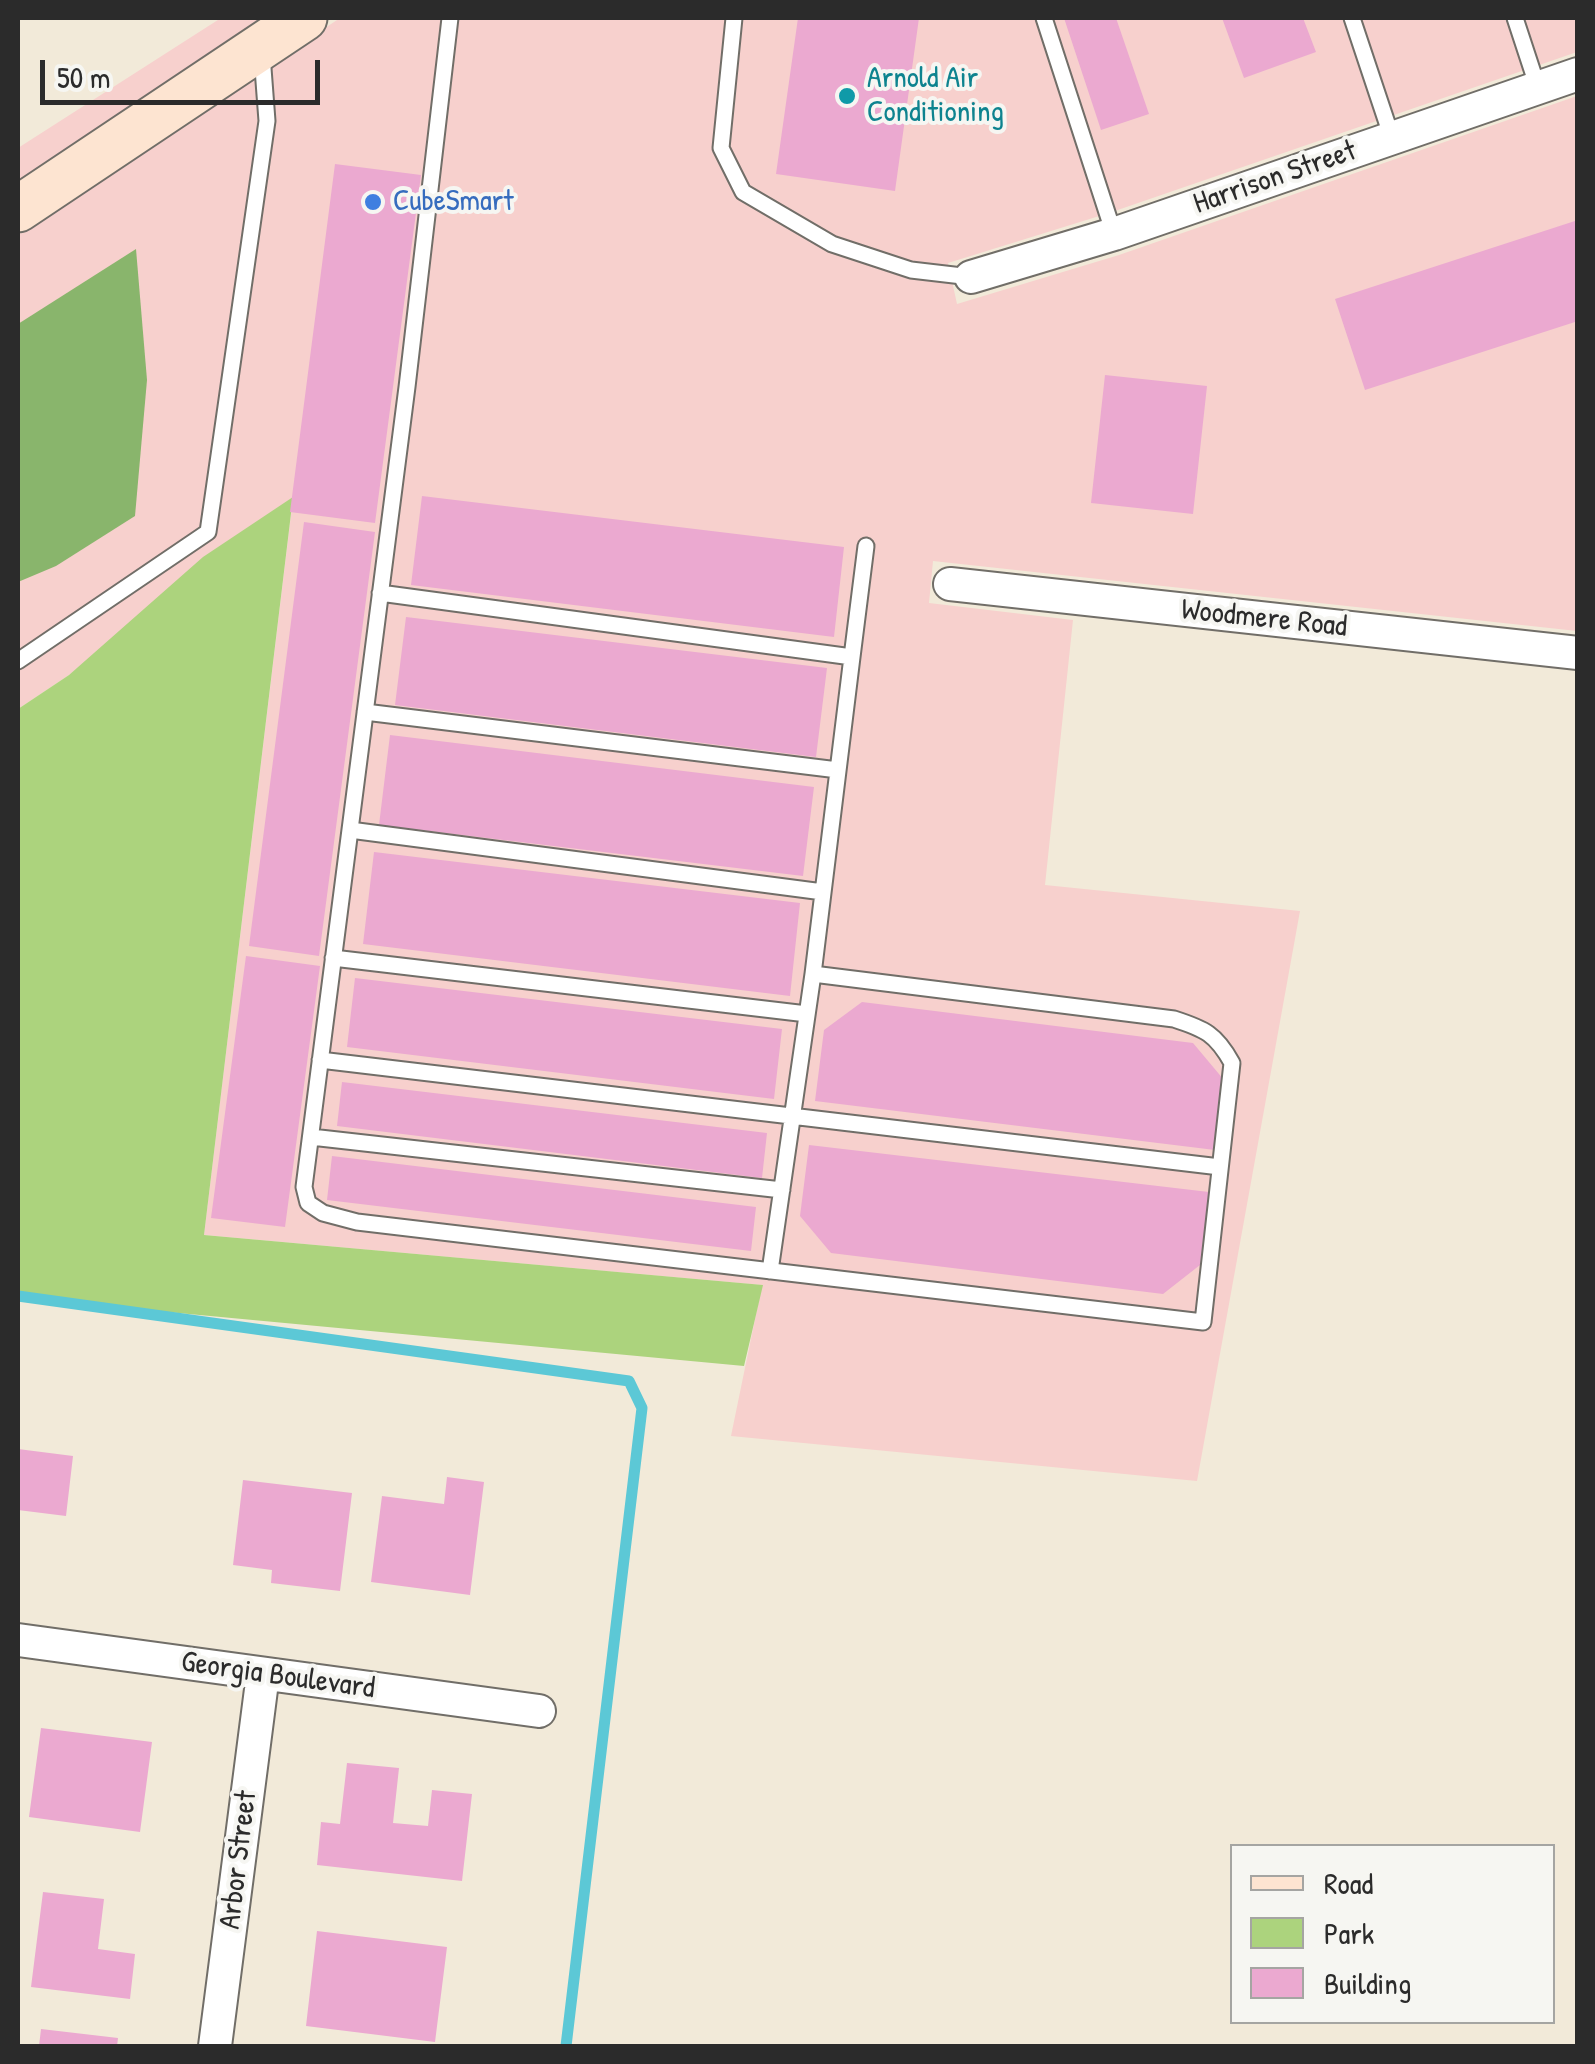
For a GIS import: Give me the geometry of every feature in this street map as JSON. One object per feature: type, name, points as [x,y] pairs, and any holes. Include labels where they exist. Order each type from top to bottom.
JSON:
[{"type":"main road","points":[[18,209],[304,18]]},
{"type":"street","name":"Harrison Street","points":[[971,277],[1114,234],[1578,74]]},
{"type":"street","name":"Woodmere Road","points":[[950,584],[1578,653]]},
{"type":"street","name":"Georgia Boulevard","points":[[18,1640],[539,1710]]},
{"type":"street","name":"Arbor Street","points":[[215,2046],[263,1674]]},
{"type":"lane","points":[[450,18],[304,1187],[308,1203],[322,1213],[356,1222],[1203,1322],[1232,1063],[1220,1042],[1202,1028],[1174,1019],[813,974]]},
{"type":"lane","points":[[734,18],[721,148],[743,192],[832,244],[910,270],[971,277]]},
{"type":"lane","points":[[1044,18],[1114,234]]},
{"type":"lane","points":[[1352,18],[1392,138]]},
{"type":"lane","points":[[1515,18],[1538,88]]},
{"type":"lane","points":[[18,661],[208,532],[266,120],[261,46]]},
{"type":"lane","points":[[770,1270],[808,1014],[866,546]]},
{"type":"lane","points":[[380,593],[852,656]]},
{"type":"lane","points":[[365,712],[838,770]]},
{"type":"lane","points":[[350,830],[823,892]]},
{"type":"lane","points":[[333,958],[808,1014]]},
{"type":"lane","points":[[320,1060],[1220,1167]]},
{"type":"lane","points":[[311,1137],[782,1190]]},
{"type":"shaded area","points":[[221,18],[266,18],[18,185],[18,148]]},
{"type":"shaded area","points":[[340,18],[1577,18],[1577,52],[1109,213],[948,263],[957,304],[1119,255],[1577,96],[1577,631],[933,561],[929,603],[1073,620],[1045,885],[1300,911],[1197,1481],[731,1436],[762,1285],[204,1235],[293,498],[69,675],[18,709],[18,234]]},
{"type":"green space","points":[[136,249],[147,380],[135,516],[56,566],[18,582],[18,324]]},
{"type":"green space","points":[[293,497],[204,1235],[763,1285],[744,1366],[18,1298],[18,709],[69,675],[203,557]]},
{"type":"building","name":"Arnold Air Conditioning","points":[[798,18],[919,18],[895,191],[776,174]]},
{"type":"building","points":[[1064,18],[1116,18],[1149,114],[1101,130]]},
{"type":"building","points":[[1222,18],[1303,18],[1316,52],[1244,78]]},
{"type":"building","points":[[335,164],[421,175],[375,523],[290,512]]},
{"type":"building","points":[[1578,220],[1578,321],[1365,390],[1335,299]]},
{"type":"building","points":[[1105,375],[1207,386],[1193,514],[1091,503]]},
{"type":"building","points":[[422,496],[844,547],[834,637],[411,585]]},
{"type":"building","points":[[304,522],[375,532],[319,956],[249,946]]},
{"type":"building","points":[[406,617],[827,668],[816,757],[395,705]]},
{"type":"building","points":[[390,735],[814,787],[803,876],[379,825]]},
{"type":"building","points":[[374,852],[800,903],[790,996],[363,944]]},
{"type":"building","points":[[246,956],[320,966],[285,1227],[211,1218]]},
{"type":"building","points":[[355,978],[782,1029],[774,1099],[347,1047]]},
{"type":"building","points":[[862,1002],[1193,1043],[1224,1080],[1215,1150],[815,1101],[824,1030]]},
{"type":"building","points":[[342,1082],[767,1133],[762,1178],[337,1126]]},
{"type":"building","points":[[809,1145],[1209,1192],[1200,1265],[1163,1294],[831,1253],[800,1216]]},
{"type":"building","points":[[332,1156],[756,1207],[751,1251],[327,1200]]},
{"type":"building","points":[[18,1449],[73,1456],[66,1516],[18,1510]]},
{"type":"building","points":[[447,1477],[484,1482],[470,1595],[371,1582],[382,1496],[444,1504]]},
{"type":"building","points":[[243,1480],[352,1493],[340,1591],[271,1583],[272,1570],[233,1565]]},
{"type":"building","points":[[41,1728],[152,1742],[140,1832],[29,1817]]},
{"type":"building","points":[[347,1763],[399,1768],[393,1823],[428,1826],[432,1790],[472,1794],[462,1881],[317,1865],[321,1822],[340,1824]]},
{"type":"building","points":[[43,1892],[104,1899],[98,1949],[135,1954],[130,1999],[31,1987]]},
{"type":"building","points":[[317,1931],[447,1947],[435,2042],[306,2026]]},
{"type":"building","points":[[41,2029],[118,2038],[117,2046],[39,2046]]},
{"type":"waterway","points":[[18,1296],[629,1381],[642,1408],[566,2046]]},
{"type":"place","name":"Arnold Air Conditioning","points":[[847,96]]},
{"type":"place","name":"CubeSmart","points":[[373,202]]}]
